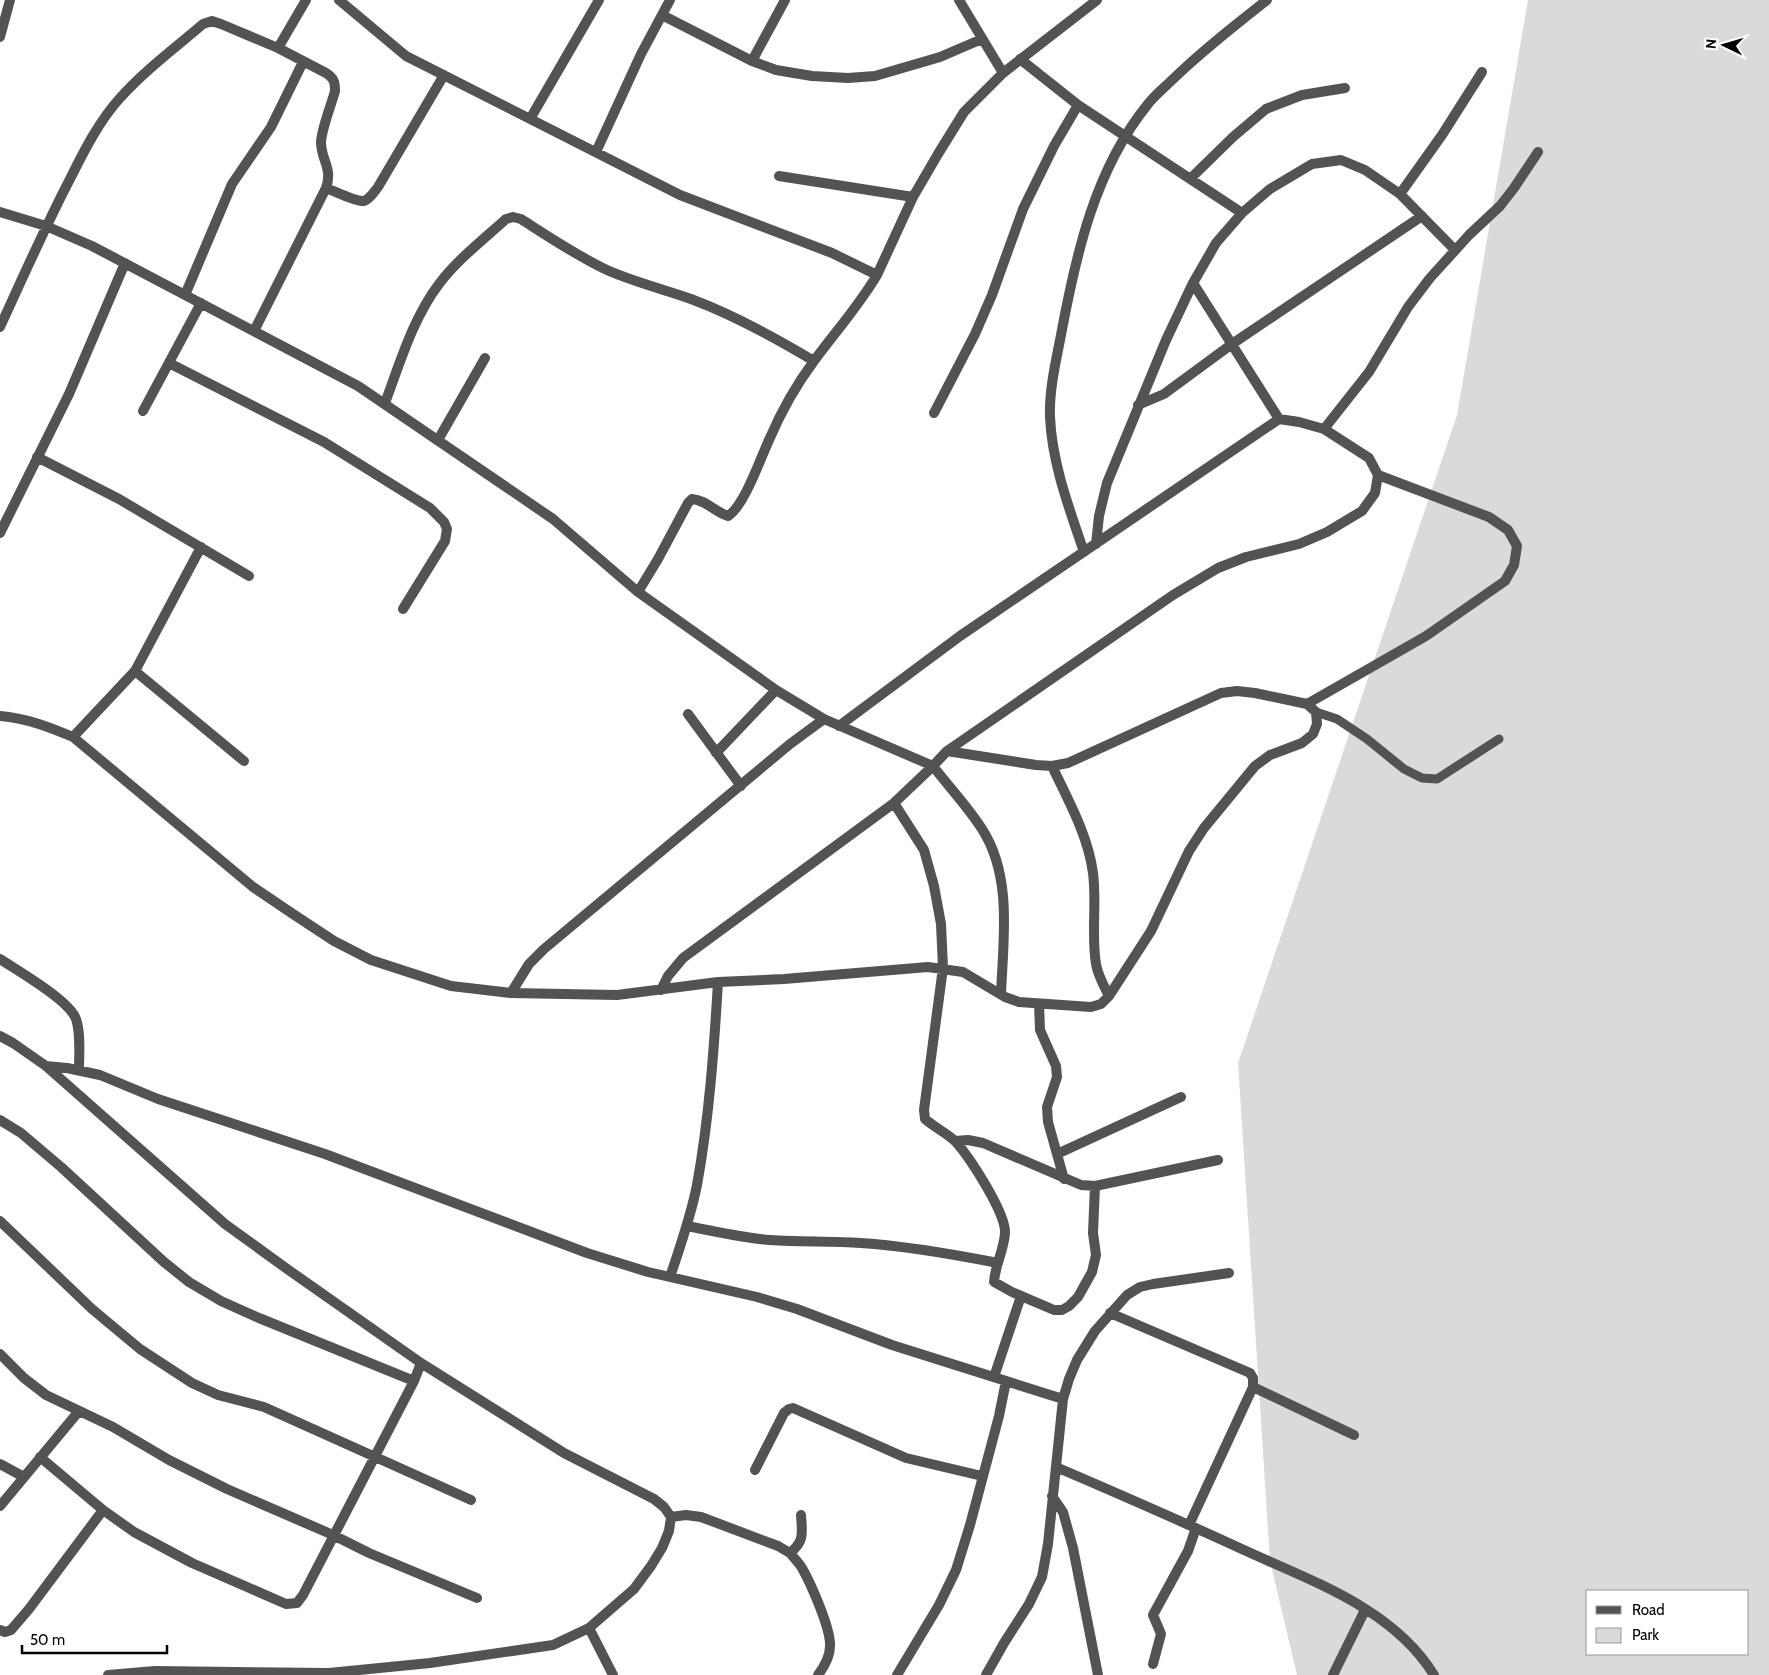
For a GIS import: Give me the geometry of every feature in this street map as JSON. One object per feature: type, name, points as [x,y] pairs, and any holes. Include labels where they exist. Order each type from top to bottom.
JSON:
[{"type":"street","points":[[0,37],[10,0]]},
{"type":"street","points":[[278,48],[306,0]]},
{"type":"street","points":[[339,0],[406,56],[680,194],[832,253],[877,275]]},
{"type":"street","points":[[530,119],[598,0]]},
{"type":"street","points":[[596,152],[641,54],[670,0]]},
{"type":"street","points":[[752,61],[785,0]]},
{"type":"street","points":[[959,0],[1003,73]]},
{"type":"street","points":[[638,592],[692,499],[698,500],[721,514],[728,516],[735,512],[752,480],[790,396],[814,361],[863,298],[877,275],[913,197],[964,112],[1003,73],[1097,0]]},
{"type":"street","points":[[1084,552],[1067,502],[1053,448],[1050,416],[1053,379],[1072,278],[1086,224],[1124,136],[1149,102],[1196,56],[1267,0]]},
{"type":"street","points":[[662,15],[752,61],[776,70],[812,76],[848,78],[875,76],[940,57],[982,39]]},
{"type":"street","points":[[0,327],[46,226],[81,157],[100,126],[120,98],[142,76],[203,24],[212,21],[278,48],[333,77],[335,84],[335,91],[321,139],[324,157],[329,170],[329,180],[254,330]]},
{"type":"street","points":[[1020,59],[1078,105],[1242,213]]},
{"type":"street","points":[[185,294],[232,184],[271,127],[303,62]]},
{"type":"street","points":[[1400,194],[1442,136],[1482,72]]},
{"type":"street","points":[[326,188],[356,200],[364,201],[370,197],[378,187],[444,75]]},
{"type":"street","points":[[1190,179],[1233,137],[1266,109],[1302,95],[1345,88]]},
{"type":"street","points":[[934,413],[975,334],[992,295],[1023,209],[1046,162],[1078,105]]},
{"type":"street","points":[[1324,429],[1369,372],[1408,308],[1430,278],[1469,235],[1500,206],[1538,152]]},
{"type":"street","points":[[1096,544],[1099,516],[1107,483],[1166,340],[1216,243],[1242,213],[1270,189],[1312,164],[1341,160],[1365,170],[1400,194],[1455,250]]},
{"type":"street","points":[[779,176],[913,197]]},
{"type":"street","points":[[0,212],[46,226],[92,246],[358,386],[553,519],[638,592],[776,690],[824,719],[933,766],[983,830],[994,854],[1002,885],[1004,920],[1001,994]]},
{"type":"street","points":[[1138,405],[1164,394],[1232,344],[1422,216]]},
{"type":"street","points":[[384,403],[409,339],[439,284],[506,219],[513,217],[521,219],[573,252],[608,270],[641,284],[690,299],[726,313],[762,330],[814,361]]},
{"type":"street","points":[[0,533],[69,394],[125,263]]},
{"type":"street","points":[[1194,283],[1279,419]]},
{"type":"street","points":[[143,410],[201,303]]},
{"type":"street","points":[[438,440],[485,358]]},
{"type":"street","points":[[169,363],[324,442],[430,508],[444,522],[448,529],[444,541],[403,609]]},
{"type":"street","points":[[661,990],[668,976],[683,958],[894,803],[947,751],[1173,595],[1218,568],[1246,557],[1299,544],[1327,532],[1362,511],[1375,493],[1378,475],[1369,458],[1324,429],[1279,419],[960,636],[840,726]]},
{"type":"street","points":[[38,457],[119,499],[249,576]]},
{"type":"street","points":[[1307,704],[1426,636],[1505,581],[1514,565],[1517,546],[1508,530],[1489,517],[1378,475]]},
{"type":"street","points":[[73,737],[135,671],[201,547]]},
{"type":"street","points":[[135,671],[244,761]]},
{"type":"street","points":[[716,753],[776,690]]},
{"type":"street","points":[[0,716],[42,724],[73,737],[254,887],[334,941],[371,960],[451,986],[511,993],[618,995],[718,982],[784,979],[928,967],[962,972],[1019,1002],[1091,1007],[1101,1004],[1109,996],[1151,931],[1189,851],[1204,828],[1254,766],[1270,755],[1302,742],[1312,734],[1317,724],[1316,712],[1307,704],[1255,693],[1221,693],[1068,763],[1052,766],[947,751]]},
{"type":"street","points":[[688,714],[741,786]]},
{"type":"street","points":[[511,993],[529,964],[544,949],[824,719]]},
{"type":"street","points":[[1052,766],[1088,847],[1093,873],[1096,965],[1109,996]]},
{"type":"street","points":[[894,803],[924,850],[934,886],[941,924],[942,968],[924,1110],[925,1119],[955,1141],[999,1210],[1004,1222],[1005,1234],[994,1282],[1054,1310],[1062,1310],[1069,1306],[1078,1297],[1092,1272],[1096,1255],[1093,1233],[1095,1186]]},
{"type":"street","points":[[0,959],[68,1006],[76,1019],[79,1070]]},
{"type":"street","points":[[670,1277],[687,1226],[697,1186],[712,1062],[718,982]]},
{"type":"street","points":[[1039,1004],[1040,1030],[1056,1066],[1057,1077],[1048,1107],[1048,1122],[1064,1179]]},
{"type":"street","points":[[0,1036],[46,1066],[225,1224],[421,1363],[564,1453],[654,1499],[664,1507],[671,1517],[669,1530],[662,1548],[634,1589],[589,1628],[553,1645],[406,1670],[329,1674],[155,1673],[108,1675]]},
{"type":"street","points":[[46,1066],[100,1075],[158,1099],[325,1154],[587,1254],[797,1309],[892,1345],[1063,1399]]},
{"type":"street","points":[[1057,1154],[1181,1097]]},
{"type":"street","points":[[0,1120],[21,1133],[164,1262],[189,1282],[221,1301],[259,1318],[414,1381]]},
{"type":"street","points":[[955,1141],[968,1140],[983,1143],[1081,1185],[1095,1186],[1218,1160]]},
{"type":"street","points":[[0,1221],[92,1309],[140,1349],[192,1383],[218,1395],[264,1407],[471,1500]]},
{"type":"street","points":[[687,1226],[736,1236],[770,1240],[896,1246],[998,1263]]},
{"type":"street","points":[[986,1675],[1029,1604],[1042,1577],[1048,1544],[1063,1399],[1068,1379],[1077,1360],[1095,1331],[1127,1295],[1153,1284],[1228,1273]]},
{"type":"street","points":[[994,1377],[1021,1296]]},
{"type":"street","points":[[1110,1314],[1250,1372],[1253,1378],[1253,1386],[1193,1526],[1188,1551],[1153,1615],[1161,1634],[1153,1664]]},
{"type":"street","points":[[0,1354],[24,1378],[46,1395],[113,1427],[169,1460],[227,1489],[333,1535],[368,1553],[477,1598]]},
{"type":"street","points":[[40,1457],[103,1510],[134,1532],[192,1563],[286,1604],[297,1603],[303,1595],[414,1381],[421,1363]]},
{"type":"street","points":[[897,1675],[939,1605],[956,1570],[999,1416],[1006,1381]]},
{"type":"street","points":[[1253,1386],[1354,1435]]},
{"type":"street","points":[[755,1470],[784,1413],[793,1408],[906,1458],[982,1476]]},
{"type":"street","points":[[0,1506],[79,1411]]},
{"type":"street","points":[[0,1464],[24,1477]]},
{"type":"street","points":[[1056,1467],[1193,1526],[1348,1598],[1384,1622],[1410,1644],[1434,1675]]},
{"type":"street","points":[[1052,1496],[1063,1512],[1074,1548],[1098,1675]]},
{"type":"street","points":[[0,1630],[5,1632],[11,1630],[29,1609],[103,1510]]},
{"type":"street","points":[[671,1517],[686,1515],[700,1517],[778,1546],[790,1553],[801,1566],[810,1584],[829,1634],[830,1647],[827,1659],[818,1675]]},
{"type":"street","points":[[790,1553],[799,1546],[802,1537],[801,1515]]},
{"type":"street","points":[[1333,1675],[1365,1610]]},
{"type":"street","points":[[589,1628],[613,1675]]},
{"type":"lane","points":[[1316,712],[1337,719],[1367,739],[1404,769],[1422,778],[1437,779],[1499,739]]},
{"type":"green space","points":[[1528,0],[1769,0],[1769,1675],[1297,1675],[1270,1561],[1238,1063],[1457,415]]}]
